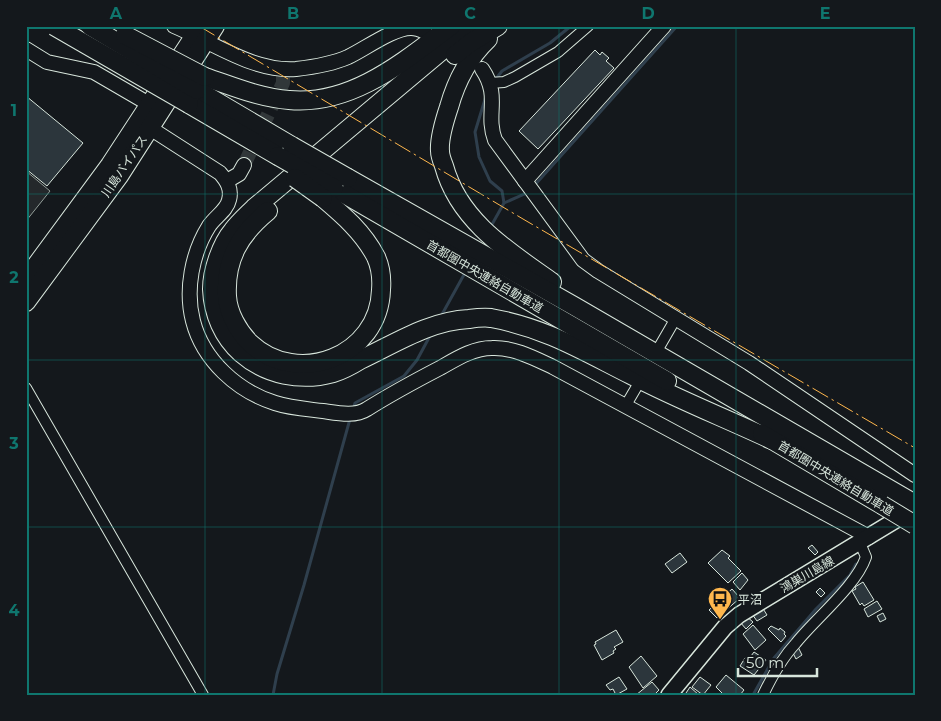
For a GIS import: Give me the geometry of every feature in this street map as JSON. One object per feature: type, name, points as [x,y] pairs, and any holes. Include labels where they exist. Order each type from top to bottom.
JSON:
[{"type":"highway","name":"首都圏中央連絡自動車道","points":[[90,26],[280,155],[335,188],[473,259],[574,306],[915,504]]},
{"type":"highway","points":[[106,26],[193,96],[280,155],[335,188],[353,224],[376,258],[382,275],[381,303],[372,326],[362,340],[342,354],[324,362],[309,365],[287,364],[259,351],[244,336],[227,303],[226,284],[230,263],[238,244],[259,218],[387,111],[470,43],[500,26]]},
{"type":"highway","points":[[193,96],[290,100],[315,99],[340,94],[383,76],[451,26]]},
{"type":"highway","points":[[471,26],[254,208],[232,231],[221,251],[212,282],[212,298],[217,317],[224,332],[234,346],[259,366],[282,374],[302,378],[335,373],[402,338],[440,323],[489,318],[530,327],[644,375]]},
{"type":"highway","points":[[500,26],[480,46],[456,84],[444,120],[440,150],[446,175],[458,202],[478,225],[509,252],[564,291],[574,306]]},
{"type":"highway","name":"首都圏中央連絡自動車道","points":[[56,27],[193,96]]},
{"type":"highway","name":"川島バイパス","points":[[26,279],[110,165],[149,104],[204,32]]},
{"type":"highway","name":"川島バイパス","points":[[26,302],[119,176],[150,128],[204,32]]},
{"type":"highway","name":"首都圏中央連絡自動車道","points":[[473,259],[644,375],[772,440],[915,525]]},
{"type":"main road","name":"鴻巣川島線","points":[[669,695],[725,627],[739,615],[915,509]]},
{"type":"street","points":[[174,26],[204,32],[233,54],[284,71],[324,66],[347,57],[394,33],[417,29]]},
{"type":"street","points":[[491,88],[515,77],[558,52],[588,26]]},
{"type":"street","points":[[526,182],[664,26]]},
{"type":"street","points":[[26,49],[48,62],[94,72],[149,104]]},
{"type":"street","points":[[482,69],[491,88],[492,131],[495,140],[583,260],[749,363],[915,474]]},
{"type":"street","points":[[150,128],[220,173],[227,181],[231,191],[229,202],[208,227],[198,249],[192,270],[189,293],[193,321],[202,346],[222,372],[250,393],[274,403],[308,410],[346,414],[364,411],[409,384],[467,354],[481,349],[510,350],[531,357],[626,405],[865,540],[866,556],[856,578],[795,644],[775,671],[763,695]]},
{"type":"street","points":[[227,181],[239,174],[244,165]]},
{"type":"street","points":[[626,405],[676,318]]},
{"type":"street","points":[[26,388],[202,695]]},
{"type":"shaded area","points":[[26,171],[50,191],[26,221]]},
{"type":"building","points":[[595,50],[600,55],[602,52],[609,58],[606,61],[614,68],[538,149],[519,131]]},
{"type":"building","points":[[26,96],[83,143],[47,186],[26,169]]},
{"type":"building","points":[[812,545],[818,552],[815,555],[808,548]]},
{"type":"building","points":[[722,550],[730,556],[728,558],[741,571],[728,583],[708,563]]},
{"type":"building","points":[[680,553],[687,562],[672,573],[665,564]]},
{"type":"building","points":[[742,573],[748,580],[740,590],[733,582]]},
{"type":"building","points":[[863,582],[874,600],[864,606],[862,603],[860,605],[852,591]]},
{"type":"building","points":[[820,588],[825,593],[821,597],[816,592]]},
{"type":"building","points":[[732,589],[740,598],[717,618],[709,610]]},
{"type":"building","points":[[877,601],[882,609],[868,617],[864,609]]},
{"type":"building","points":[[762,607],[767,615],[757,621],[752,614]]},
{"type":"building","points":[[883,613],[886,619],[880,622],[877,616]]},
{"type":"building","points":[[746,616],[753,622],[746,629],[740,622]]},
{"type":"building","points":[[753,625],[766,640],[755,650],[743,634]]},
{"type":"building","points":[[771,626],[779,630],[780,628],[785,632],[786,636],[781,642],[768,629]]},
{"type":"building","points":[[616,630],[623,642],[614,647],[616,649],[613,651],[614,653],[602,660],[594,645],[596,644],[595,642]]},
{"type":"building","points":[[798,647],[802,655],[796,659],[792,651]]},
{"type":"building","points":[[754,652],[766,660],[754,675],[740,666],[745,658],[748,660]]},
{"type":"building","points":[[641,656],[657,676],[643,688],[629,667]]},
{"type":"building","points":[[726,675],[744,690],[740,695],[724,695],[716,687]]},
{"type":"building","points":[[619,677],[627,689],[616,695],[613,689],[610,690],[606,685]]},
{"type":"building","points":[[700,677],[711,685],[703,695],[692,687]]},
{"type":"building","points":[[652,682],[659,690],[654,695],[636,695]]},
{"type":"building","points":[[690,687],[699,695],[688,695],[686,693]]},
{"type":"waterway","points":[[495,80],[502,71],[550,43],[571,26]]},
{"type":"waterway","points":[[533,187],[677,26]]},
{"type":"waterway","points":[[486,96],[475,132],[479,157],[490,181],[502,191],[504,203]]},
{"type":"waterway","points":[[490,228],[504,203],[529,192]]},
{"type":"waterway","points":[[440,318],[466,271]]},
{"type":"waterway","points":[[353,410],[355,403],[404,376],[417,360],[431,334]]},
{"type":"waterway","points":[[273,695],[277,674],[350,419]]},
{"type":"waterway","points":[[753,695],[774,658],[816,609],[850,575],[856,564]]},
{"type":"tunnel","points":[[244,165],[283,83],[283,75]]},
{"type":"power","points":[[199,26],[523,219],[915,448]]},
{"type":"place","name":"平沼","points":[[720,620]]}]
